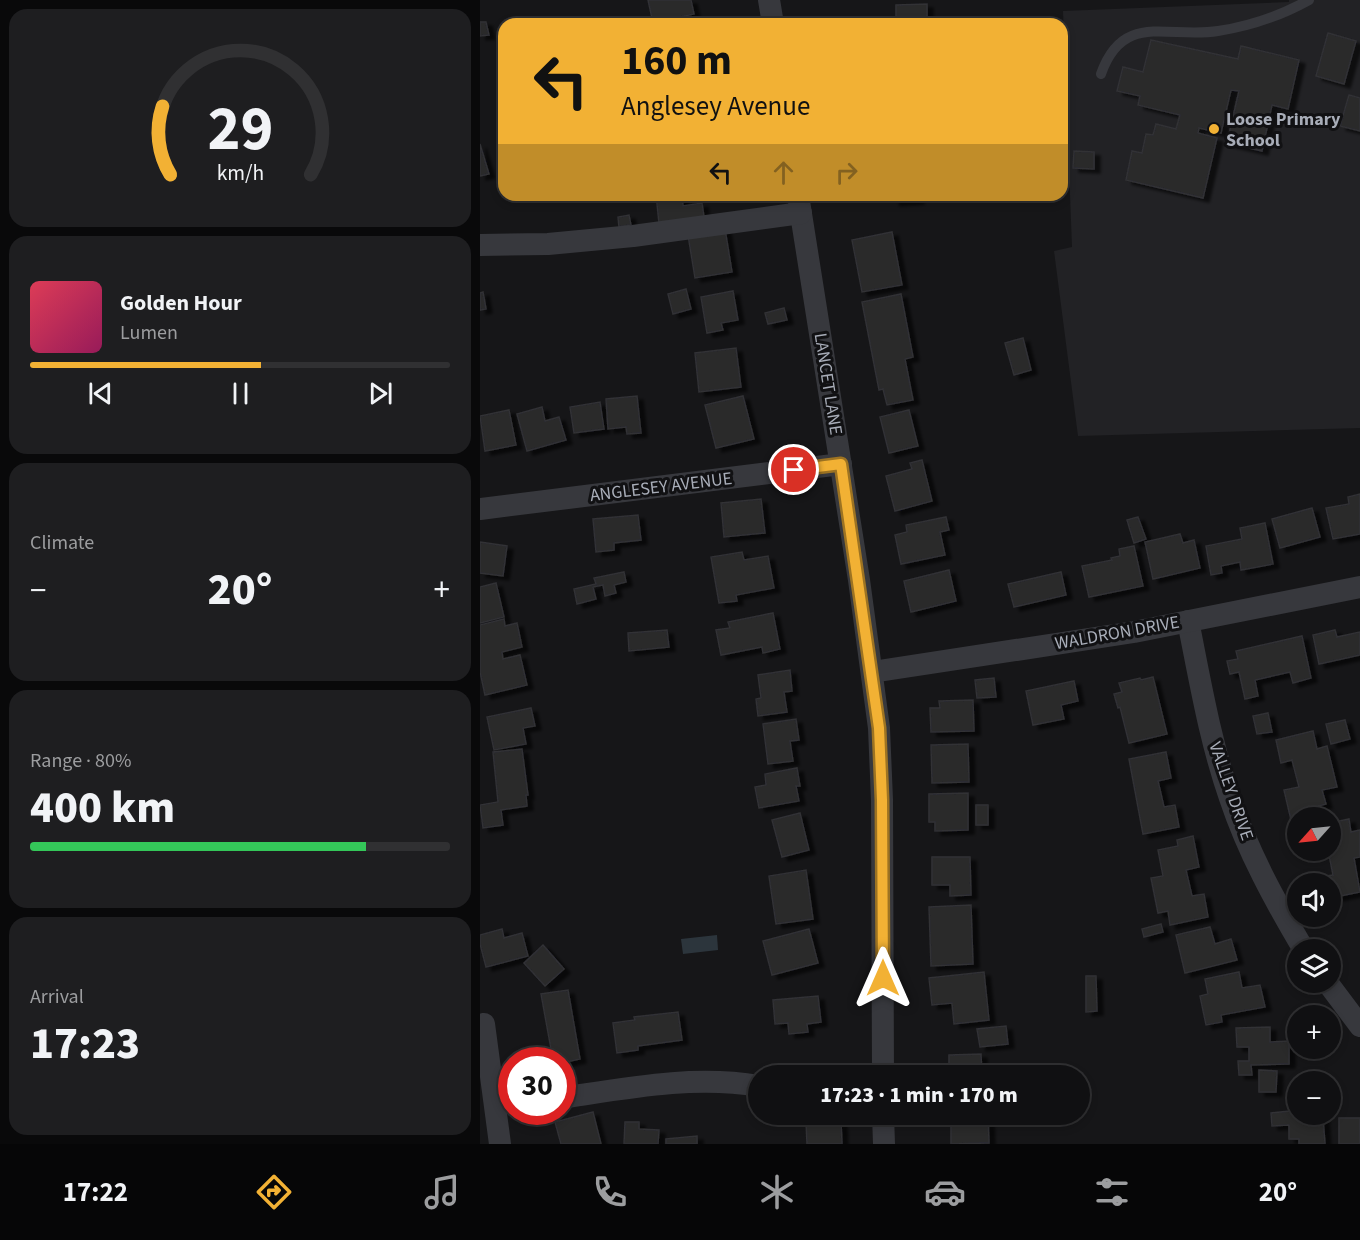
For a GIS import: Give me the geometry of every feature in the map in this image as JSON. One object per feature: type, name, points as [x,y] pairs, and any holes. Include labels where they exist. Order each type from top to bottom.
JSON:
[{"type":"street","points":[[769,0],[772,18]]},
{"type":"street","points":[[480,245],[548,244],[633,236],[800,204]]},
{"type":"street","name":"LANCET LANE","points":[[800,204],[879,728],[882,800],[883,1065]]},
{"type":"street","name":"ANGLESEY AVENUE","points":[[480,509],[841,464]]},
{"type":"street","name":"WALDRON DRIVE","points":[[872,672],[1134,632],[1360,587]]},
{"type":"street","name":"VALLEY DRIVE","points":[[1188,621],[1215,750],[1230,799],[1262,875],[1298,939]]},
{"type":"street","points":[[1335,993],[1360,1026]]},
{"type":"street","points":[[484,1024],[500,1144]]},
{"type":"street","points":[[576,1096],[672,1083],[704,1081],[748,1085]]},
{"type":"street","points":[[883,1125],[884,1144]]},
{"type":"lane","points":[[1101,74],[1112,49],[1124,39],[1141,33],[1160,31],[1188,34],[1241,28],[1264,21],[1309,0]]},
{"type":"shaded area","name":"Loose Primary School","points":[[1289,0],[1360,0],[1360,428],[1078,436],[1054,251],[1072,247],[1068,142],[1068,18],[1063,18],[1063,11],[1289,2]]},
{"type":"shaded area","points":[[717,935],[718,950],[683,954],[681,939]]},
{"type":"building","points":[[648,0],[691,0],[694,14],[676,18],[652,18]]},
{"type":"building","points":[[927,4],[927,18],[896,18],[896,5]]},
{"type":"building","points":[[480,22],[486,22],[489,35],[480,36]]},
{"type":"building","points":[[1328,33],[1356,41],[1344,84],[1316,76]]},
{"type":"building","points":[[1151,40],[1238,59],[1241,46],[1299,60],[1288,109],[1272,105],[1262,151],[1227,143],[1239,91],[1231,90],[1221,133],[1199,128],[1198,133],[1217,138],[1203,198],[1126,180],[1132,151],[1142,153],[1146,134],[1153,135],[1156,124],[1176,129],[1180,115],[1138,105],[1140,96],[1117,91],[1123,67],[1143,72]]},
{"type":"building","points":[[1349,95],[1360,98],[1360,131],[1340,126]]},
{"type":"building","points":[[480,144],[489,174],[480,176]]},
{"type":"building","points":[[1074,151],[1094,152],[1094,169],[1073,168]]},
{"type":"building","points":[[657,201],[683,201],[683,206],[702,203],[704,217],[659,223]]},
{"type":"building","points":[[629,215],[631,225],[619,227],[618,217]]},
{"type":"building","points":[[725,229],[732,272],[695,278],[688,235]]},
{"type":"building","points":[[892,232],[902,285],[862,292],[852,240]]},
{"type":"building","points":[[686,289],[691,309],[673,314],[668,294]]},
{"type":"building","points":[[733,291],[738,320],[721,323],[723,330],[707,333],[701,297]]},
{"type":"building","points":[[483,292],[486,309],[480,310],[480,293]]},
{"type":"building","points":[[901,294],[913,357],[905,359],[913,400],[887,405],[883,389],[879,390],[862,302]]},
{"type":"building","points":[[784,308],[787,320],[768,324],[765,313]]},
{"type":"building","points":[[1023,338],[1031,370],[1014,375],[1005,343]]},
{"type":"building","points":[[736,348],[741,387],[699,392],[695,353]]},
{"type":"building","points":[[637,396],[641,433],[627,434],[626,427],[608,429],[606,399]]},
{"type":"building","points":[[743,396],[754,439],[716,448],[705,405]]},
{"type":"building","points":[[600,402],[604,429],[574,433],[570,407]]},
{"type":"building","points":[[542,407],[545,421],[559,417],[566,440],[527,451],[517,414]]},
{"type":"building","points":[[509,410],[516,445],[485,451],[480,416]]},
{"type":"building","points":[[909,410],[918,446],[889,453],[880,417]]},
{"type":"building","points":[[922,460],[932,501],[895,511],[886,476],[912,469],[910,463]]},
{"type":"building","points":[[1360,494],[1360,534],[1333,539],[1326,508],[1349,504],[1348,497]]},
{"type":"building","points":[[761,499],[765,533],[724,537],[721,503]]},
{"type":"building","points":[[1312,508],[1320,537],[1280,548],[1272,519]]},
{"type":"building","points":[[638,515],[641,540],[614,543],[614,550],[596,552],[593,519]]},
{"type":"building","points":[[946,517],[949,530],[940,532],[945,555],[901,564],[895,535],[907,532],[906,525]]},
{"type":"building","points":[[1138,517],[1146,539],[1134,543],[1127,520]]},
{"type":"building","points":[[1265,523],[1273,564],[1241,570],[1240,562],[1221,566],[1222,573],[1211,575],[1206,546],[1242,539],[1240,528]]},
{"type":"building","points":[[1180,534],[1183,543],[1194,540],[1200,568],[1153,579],[1145,542]]},
{"type":"building","points":[[480,542],[507,546],[503,576],[480,573]]},
{"type":"building","points":[[1134,546],[1143,586],[1089,597],[1082,566],[1112,560],[1111,558],[1120,556],[1119,549]]},
{"type":"building","points":[[742,552],[744,560],[768,556],[774,588],[736,595],[737,601],[719,603],[711,557]]},
{"type":"building","points":[[949,570],[956,601],[911,612],[904,581]]},
{"type":"building","points":[[624,572],[626,582],[614,585],[616,593],[605,596],[603,585],[593,587],[596,599],[577,604],[574,589],[596,584],[594,578]]},
{"type":"building","points":[[1061,572],[1066,595],[1014,607],[1008,584]]},
{"type":"building","points":[[496,583],[504,617],[480,623],[480,587]]},
{"type":"building","points":[[773,613],[780,649],[763,653],[762,647],[721,655],[716,630],[730,628],[728,622]]},
{"type":"building","points":[[504,619],[505,626],[517,623],[522,647],[502,652],[503,659],[520,655],[527,685],[485,695],[480,672],[480,625]]},
{"type":"building","points":[[667,630],[669,647],[629,651],[628,633]]},
{"type":"building","points":[[1335,630],[1337,637],[1360,632],[1360,655],[1319,664],[1313,635]]},
{"type":"building","points":[[1302,636],[1311,678],[1293,683],[1290,672],[1255,680],[1258,696],[1245,699],[1239,672],[1230,674],[1227,661],[1238,659],[1236,651]]},
{"type":"building","points":[[790,670],[792,691],[784,692],[787,712],[758,716],[756,699],[761,698],[758,675]]},
{"type":"building","points":[[1153,677],[1167,734],[1129,743],[1120,707],[1118,708],[1114,694],[1122,692],[1119,683]]},
{"type":"building","points":[[994,678],[996,697],[977,698],[975,680]]},
{"type":"building","points":[[1074,681],[1078,701],[1061,705],[1064,719],[1033,725],[1026,691]]},
{"type":"building","points":[[973,700],[974,731],[931,732],[930,708],[940,708],[939,701]]},
{"type":"building","points":[[531,708],[535,726],[523,728],[526,744],[494,750],[487,717]]},
{"type":"building","points":[[1268,713],[1272,732],[1257,734],[1253,716]]},
{"type":"building","points":[[796,719],[799,740],[790,741],[793,761],[768,764],[763,724]]},
{"type":"building","points":[[1345,720],[1350,739],[1331,744],[1326,724]]},
{"type":"building","points":[[1313,731],[1317,749],[1327,746],[1337,787],[1322,790],[1326,804],[1315,807],[1288,807],[1284,790],[1299,787],[1292,760],[1281,763],[1276,740]]},
{"type":"building","points":[[968,744],[969,782],[932,783],[931,745]]},
{"type":"building","points":[[522,749],[528,795],[526,795],[527,806],[501,810],[503,825],[483,828],[480,805],[498,802],[493,752]]},
{"type":"building","points":[[1166,752],[1171,778],[1158,781],[1164,807],[1175,805],[1179,827],[1143,834],[1129,759]]},
{"type":"building","points":[[797,768],[800,786],[796,786],[799,801],[759,808],[755,787],[766,785],[765,774]]},
{"type":"building","points":[[968,793],[968,830],[935,831],[935,822],[929,822],[929,794]]},
{"type":"building","points":[[976,805],[988,805],[988,825],[976,825]]},
{"type":"building","points":[[800,813],[809,850],[782,857],[772,820]]},
{"type":"building","points":[[1349,819],[1351,832],[1360,830],[1360,857],[1354,858],[1360,892],[1341,896],[1341,873],[1333,873],[1330,861],[1341,861],[1341,821]]},
{"type":"building","points":[[1193,836],[1199,867],[1186,870],[1192,896],[1204,894],[1208,917],[1170,925],[1168,911],[1158,913],[1151,878],[1163,876],[1158,850],[1178,846],[1177,840]]},
{"type":"building","points":[[932,857],[970,857],[971,895],[950,896],[950,885],[932,885]]},
{"type":"building","points":[[806,870],[813,919],[776,924],[769,876]]},
{"type":"building","points":[[971,905],[973,964],[931,966],[929,907]]},
{"type":"building","points":[[1161,924],[1163,932],[1144,937],[1142,929]]},
{"type":"building","points":[[1210,927],[1215,944],[1231,939],[1237,960],[1185,973],[1176,935]]},
{"type":"building","points":[[502,929],[504,938],[522,933],[528,956],[486,967],[480,935]]},
{"type":"building","points":[[809,929],[818,963],[772,975],[763,941]]},
{"type":"building","points":[[543,945],[564,969],[545,986],[524,963]]},
{"type":"building","points":[[984,972],[989,1020],[954,1024],[952,1003],[932,1005],[929,978]]},
{"type":"building","points":[[1239,972],[1242,988],[1260,985],[1265,1007],[1221,1015],[1222,1022],[1206,1025],[1200,996],[1208,994],[1205,979]]},
{"type":"building","points":[[1086,976],[1096,976],[1097,1011],[1086,1012]]},
{"type":"building","points":[[568,990],[580,1059],[576,1060],[576,1047],[551,1047],[541,994]]},
{"type":"building","points":[[818,996],[821,1022],[807,1024],[808,1032],[789,1034],[788,1023],[775,1024],[773,1000]]},
{"type":"building","points":[[678,1012],[682,1040],[638,1046],[638,1050],[617,1053],[613,1023],[635,1020],[634,1017]]},
{"type":"building","points":[[1006,1026],[1008,1044],[980,1047],[977,1029]]},
{"type":"building","points":[[1270,1027],[1270,1042],[1287,1041],[1289,1064],[1251,1065],[1252,1075],[1239,1075],[1238,1061],[1249,1061],[1249,1047],[1237,1047],[1236,1028]]},
{"type":"building","points":[[981,1054],[982,1065],[949,1065],[949,1055]]},
{"type":"building","points":[[1259,1070],[1277,1071],[1276,1092],[1259,1092]]},
{"type":"building","points":[[1287,1111],[1287,1125],[1289,1125],[1272,1126],[1271,1113]]},
{"type":"building","points":[[593,1112],[601,1144],[561,1144],[556,1125],[576,1125],[576,1116]]},
{"type":"building","points":[[1341,1118],[1360,1118],[1360,1144],[1339,1144]]},
{"type":"building","points":[[625,1122],[639,1122],[639,1129],[659,1130],[658,1144],[624,1144]]},
{"type":"building","points":[[806,1125],[841,1125],[842,1144],[807,1144]]},
{"type":"building","points":[[951,1125],[988,1125],[989,1143],[951,1144]]},
{"type":"building","points":[[1289,1125],[1324,1125],[1325,1144],[1299,1144],[1299,1139],[1289,1139]]},
{"type":"building","points":[[697,1136],[697,1144],[666,1144],[666,1139]]},
{"type":"place","name":"Loose Primary School","points":[[1214,129]]},
{"type":"route","points":[[794,470],[841,464],[879,728],[882,800],[883,978]]}]
